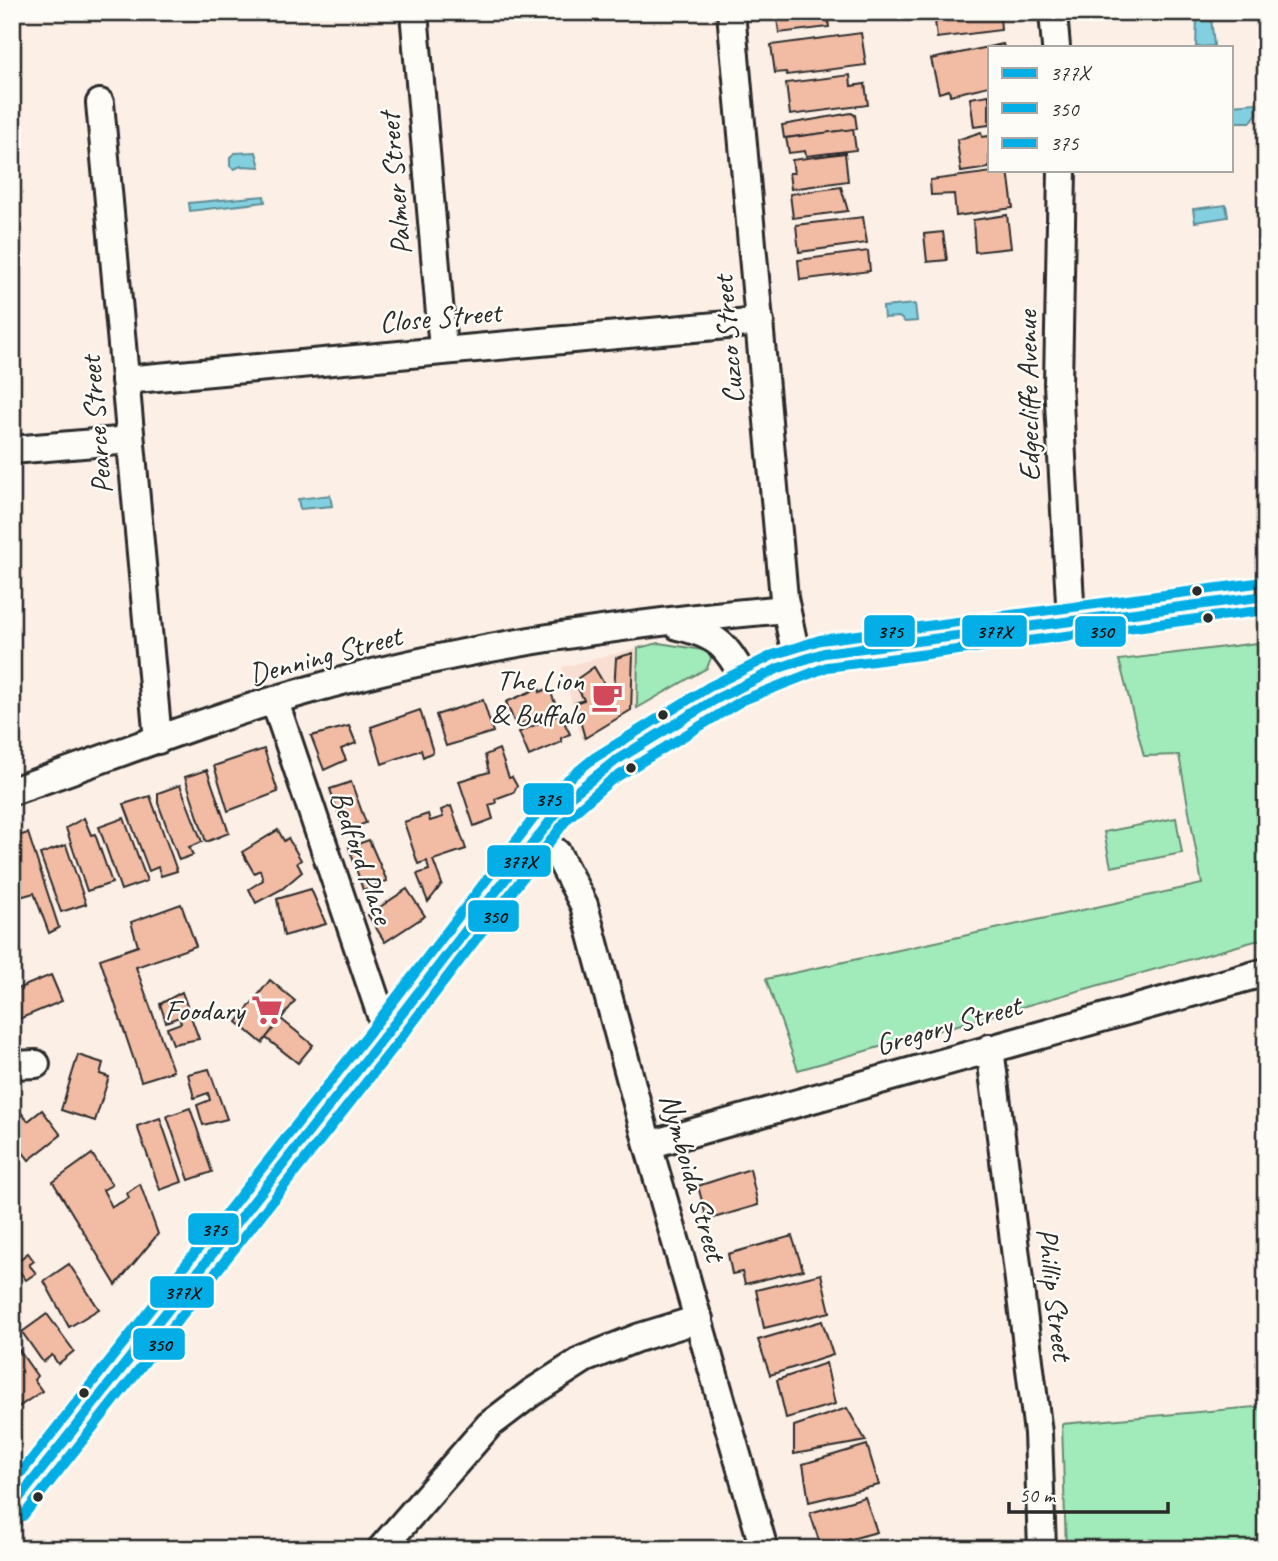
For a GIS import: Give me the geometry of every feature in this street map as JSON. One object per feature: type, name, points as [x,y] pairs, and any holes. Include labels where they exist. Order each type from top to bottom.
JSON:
[{"type":"main road","points":[[18,1489],[387,1033],[571,792],[602,768],[746,681],[797,660],[856,647],[1266,596]]},
{"type":"street","name":"Palmer Street","points":[[414,12],[443,349]]},
{"type":"street","name":"Cuzco Street","points":[[731,12],[786,610],[797,660]]},
{"type":"street","points":[[1053,12],[1056,46]]},
{"type":"street","name":"Pearce Street","points":[[100,103],[158,740]]},
{"type":"street","name":"Edgecliffe Avenue","points":[[1062,172],[1058,384],[1071,620]]},
{"type":"street","name":"Close Street","points":[[125,380],[760,322]]},
{"type":"street","points":[[12,450],[130,440]]},
{"type":"street","name":"Denning Street","points":[[12,791],[307,690],[406,665],[625,625],[666,624],[786,610]]},
{"type":"street","name":"Denning Street","points":[[666,624],[707,633],[721,641],[746,681]]},
{"type":"street","name":"Bedford Place","points":[[275,702],[387,1033]]},
{"type":"street","name":"Nymboida Street","points":[[536,836],[557,853],[584,905],[648,1144],[764,1549]]},
{"type":"street","name":"Gregory Street","points":[[648,1144],[1266,972]]},
{"type":"street","name":"Phillip Street","points":[[990,1048],[1034,1393],[1042,1549]]},
{"type":"street","points":[[381,1549],[489,1425],[531,1393],[584,1359],[637,1338],[699,1319]]},
{"type":"shaded area","name":"The Lion & Buffalo","points":[[638,648],[637,708],[582,740],[562,667]]},
{"type":"green space","points":[[1266,642],[1266,938],[798,1070],[766,979],[1202,884],[1179,755],[1144,756],[1119,660]]},
{"type":"green space","points":[[659,643],[709,651],[711,658],[707,668],[637,708],[638,648]]},
{"type":"green space","points":[[1176,818],[1182,853],[1111,867],[1104,832]]},
{"type":"green space","points":[[1266,1406],[1266,1549],[1066,1549],[1062,1424]]},
{"type":"water","points":[[1211,17],[1214,46],[1196,46],[1197,18]]},
{"type":"water","points":[[1256,103],[1257,113],[1251,122],[1232,122],[1232,105]]},
{"type":"water","points":[[256,152],[260,167],[241,166],[234,169],[230,166],[230,157],[235,153]]},
{"type":"water","points":[[264,196],[265,202],[190,211],[189,203]]},
{"type":"water","points":[[1226,205],[1228,217],[1195,222],[1193,209]]},
{"type":"water","points":[[915,304],[917,321],[905,322],[899,317],[884,318],[883,307]]},
{"type":"water","points":[[330,495],[332,506],[300,509],[298,499]]},
{"type":"building","points":[[776,12],[846,14],[842,14],[842,18],[828,20],[829,27],[779,33]]},
{"type":"building","points":[[934,12],[1004,12],[1004,15],[1000,16],[1001,30],[937,38]]},
{"type":"building","points":[[861,33],[866,65],[787,75],[786,72],[775,73],[771,45]]},
{"type":"building","points":[[988,47],[988,86],[950,95],[949,90],[939,93],[931,59]]},
{"type":"building","points":[[850,75],[851,86],[865,84],[868,105],[790,115],[786,83]]},
{"type":"building","points":[[988,95],[988,125],[974,127],[970,98]]},
{"type":"building","points":[[851,113],[855,115],[857,129],[784,138],[782,125]]},
{"type":"building","points":[[853,129],[856,150],[806,156],[805,151],[789,153],[786,138]]},
{"type":"building","points":[[981,132],[982,137],[988,136],[988,168],[961,172],[957,140]]},
{"type":"building","points":[[845,153],[848,181],[791,189],[789,173],[794,173],[792,160]]},
{"type":"building","points":[[1008,172],[1013,208],[956,216],[954,194],[931,195],[930,180]]},
{"type":"building","points":[[841,187],[848,211],[793,218],[790,194]]},
{"type":"building","points":[[1007,215],[1011,248],[975,252],[973,220]]},
{"type":"building","points":[[863,217],[867,243],[799,252],[796,225]]},
{"type":"building","points":[[943,232],[947,260],[927,262],[924,234]]},
{"type":"building","points":[[868,251],[870,271],[800,280],[798,260]]},
{"type":"building","name":"The Lion & Buffalo","points":[[633,653],[631,710],[585,738],[575,703],[584,700],[574,681],[594,667],[610,694],[614,692],[616,658]]},
{"type":"building","points":[[539,688],[540,692],[549,688],[557,708],[516,726],[506,702]]},
{"type":"building","points":[[483,700],[493,732],[446,746],[436,715]]},
{"type":"building","points":[[420,710],[433,752],[423,757],[421,750],[382,764],[371,727]]},
{"type":"building","points":[[560,714],[570,734],[561,738],[562,742],[529,756],[519,732]]},
{"type":"building","points":[[349,726],[356,743],[341,749],[346,760],[324,770],[311,736]]},
{"type":"building","points":[[264,749],[278,792],[228,811],[214,766]]},
{"type":"building","points":[[499,749],[509,778],[512,777],[517,786],[514,792],[495,799],[496,803],[489,805],[493,819],[474,826],[459,781],[489,772],[485,755]]},
{"type":"building","points":[[207,770],[229,833],[206,842],[185,777]]},
{"type":"building","points":[[351,782],[366,823],[344,831],[330,789]]},
{"type":"building","points":[[180,785],[202,842],[189,847],[193,855],[179,860],[158,803],[158,793]]},
{"type":"building","points":[[150,796],[177,871],[161,876],[158,867],[149,871],[124,804]]},
{"type":"building","points":[[451,806],[466,849],[433,860],[442,884],[428,902],[417,874],[429,870],[427,861],[418,864],[404,822],[428,814],[430,821],[443,817],[441,810]]},
{"type":"building","points":[[84,818],[91,835],[95,834],[112,883],[87,891],[66,828]]},
{"type":"building","points":[[124,818],[147,881],[121,890],[99,827]]},
{"type":"building","points":[[278,830],[284,841],[288,838],[301,860],[297,863],[302,872],[282,889],[256,903],[249,889],[263,880],[260,870],[254,873],[242,852]]},
{"type":"building","points":[[28,833],[59,928],[49,933],[34,893],[16,898],[12,889],[12,838]]},
{"type":"building","points":[[369,840],[387,881],[363,890],[349,847]]},
{"type":"building","points":[[66,845],[86,904],[61,912],[40,854]]},
{"type":"building","points":[[311,889],[326,924],[284,936],[277,899]]},
{"type":"building","points":[[407,889],[425,916],[385,942],[368,915]]},
{"type":"building","points":[[181,904],[196,946],[136,967],[173,1071],[141,1081],[100,959],[138,946],[131,922]]},
{"type":"building","points":[[51,975],[62,1001],[12,1022],[12,991]]},
{"type":"building","name":"Foodary","points":[[270,980],[295,1001],[262,1043],[237,1022]]},
{"type":"building","points":[[182,992],[199,1039],[173,1044],[167,1028],[181,1023],[179,1017],[166,1022],[160,1004]]},
{"type":"building","points":[[281,1019],[313,1045],[298,1063],[266,1038]]},
{"type":"building","points":[[78,1055],[103,1063],[100,1074],[109,1077],[95,1121],[61,1110]]},
{"type":"building","points":[[209,1069],[227,1119],[203,1125],[197,1105],[210,1100],[208,1093],[194,1098],[188,1074]]},
{"type":"building","points":[[12,1102],[28,1121],[42,1110],[61,1135],[29,1160],[12,1138]]},
{"type":"building","points":[[190,1108],[212,1172],[189,1180],[167,1116]]},
{"type":"building","points":[[160,1118],[182,1182],[160,1190],[137,1126]]},
{"type":"building","points":[[92,1154],[112,1185],[103,1190],[112,1207],[129,1198],[127,1193],[140,1184],[158,1234],[116,1285],[53,1182]]},
{"type":"building","points":[[750,1169],[758,1205],[707,1220],[698,1186]]},
{"type":"building","points":[[792,1236],[803,1270],[745,1284],[742,1272],[732,1274],[728,1254]]},
{"type":"building","points":[[28,1253],[34,1261],[29,1265],[36,1273],[26,1280],[14,1264]]},
{"type":"building","points":[[69,1264],[99,1309],[69,1327],[44,1281]]},
{"type":"building","points":[[821,1274],[830,1312],[764,1328],[756,1290]]},
{"type":"building","points":[[47,1314],[74,1351],[58,1364],[52,1355],[43,1362],[22,1332]]},
{"type":"building","points":[[822,1321],[833,1355],[770,1375],[758,1340]]},
{"type":"building","points":[[12,1340],[37,1376],[34,1380],[42,1391],[17,1408],[12,1402]]},
{"type":"building","points":[[826,1363],[835,1404],[786,1418],[777,1380]]},
{"type":"building","points":[[847,1408],[866,1441],[794,1454],[794,1426]]},
{"type":"building","points":[[867,1445],[879,1485],[809,1502],[803,1464]]},
{"type":"building","points":[[865,1497],[877,1532],[821,1547],[810,1513]]},
{"type":"transit line","name":"375","points":[[12,1484],[376,1024],[556,789],[594,758],[709,687],[773,655],[820,640],[1264,582]]},
{"type":"transit line","name":"377X","points":[[12,1507],[387,1033],[567,799],[615,761],[716,699],[779,668],[824,653],[1266,596]]},
{"type":"transit line","name":"350","points":[[23,1516],[398,1042],[567,819],[610,781],[743,700],[827,667],[1266,610]]},
{"type":"place","name":"The Lion & Buffalo","points":[[607,697]]},
{"type":"place","name":"Foodary","points":[[267,1010]]}]
